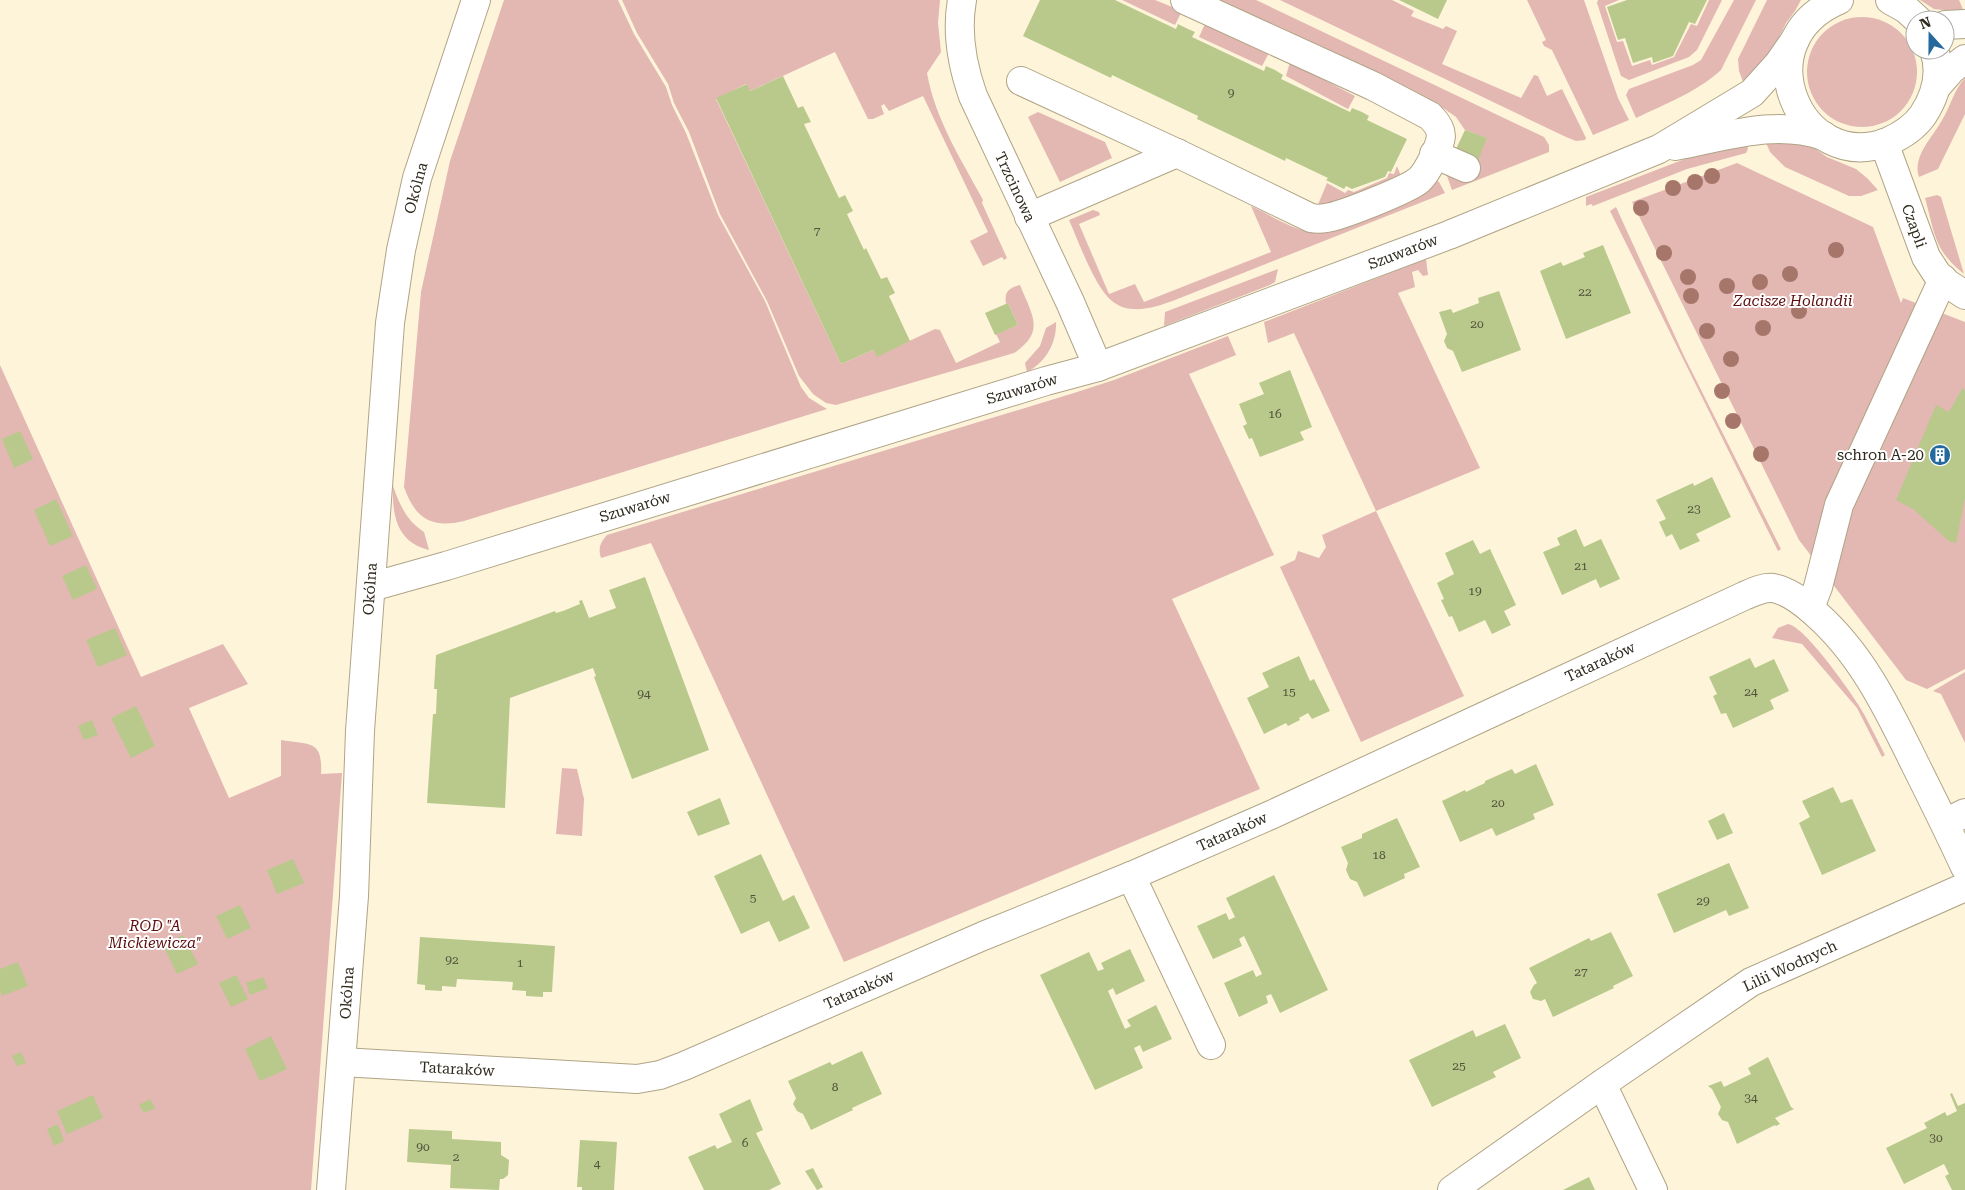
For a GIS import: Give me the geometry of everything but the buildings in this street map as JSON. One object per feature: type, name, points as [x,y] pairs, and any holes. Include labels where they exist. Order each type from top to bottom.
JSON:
[{"type":"street","name":"Okólna","points":[[331,1190],[354,896],[360,731],[390,323],[396,276],[419,171],[476,0]]},
{"type":"street","name":"Trzcinowa","points":[[962,0],[960,32],[967,79],[973,96],[1070,302],[1098,367]]},
{"type":"street","points":[[1021,81],[1177,153],[1311,218],[1317,219],[1340,215],[1414,183],[1425,173],[1441,136],[1436,122],[1430,116],[1373,86],[1185,0]]},
{"type":"street","name":"Szuwarów","points":[[370,587],[446,566],[1023,388],[1098,367],[1449,235],[1659,149],[1746,98],[1775,69],[1806,24],[1819,10],[1839,0]]},
{"type":"street","points":[[1890,0],[1906,10]]},
{"type":"street","points":[[1795,40],[1789,58],[1788,71],[1791,95],[1796,107],[1818,132],[1849,145],[1865,146],[1884,143],[1897,138],[1914,126],[1930,103],[1937,86],[1951,70],[1965,59]]},
{"type":"street","points":[[1936,60],[1938,68],[1937,86]]},
{"type":"street","name":"Szuwarów","points":[[1659,149],[1758,129],[1797,129],[1826,136]]},
{"type":"street","name":"Czapli","points":[[1884,143],[1929,263],[1943,279],[1965,294]]},
{"type":"street","points":[[1029,217],[1177,153]]},
{"type":"street","points":[[1434,154],[1466,168]]},
{"type":"street","points":[[1810,608],[1818,587],[1838,505],[1943,279]]},
{"type":"street","name":"Tataraków","points":[[342,1062],[637,1079],[660,1075],[982,936],[1131,876],[1273,814],[1760,589],[1772,588],[1793,595],[1810,608],[1838,635],[1861,664],[1955,818],[1965,867]]},
{"type":"street","points":[[1131,876],[1211,1045]]},
{"type":"street","name":"Lilii Wodnych","points":[[1452,1190],[1751,982],[1965,887]]},
{"type":"street","points":[[1602,1084],[1653,1190]]},
{"type":"green space","points":[[504,0],[618,0],[634,34],[666,87],[718,215],[765,301],[801,387],[809,398],[827,409],[464,521],[452,523],[433,522],[426,519],[413,507],[404,487],[421,292],[450,161]]},
{"type":"green space","points":[[622,0],[940,0],[938,23],[941,52],[927,73],[931,90],[942,123],[983,200],[982,203],[1007,258],[1004,260],[1002,257],[983,266],[970,241],[988,232],[923,96],[889,111],[884,104],[881,106],[884,114],[868,119],[835,52],[750,91],[746,84],[716,99],[841,364],[873,350],[877,356],[935,329],[940,330],[956,363],[1000,342],[996,334],[1018,325],[1008,303],[1006,304],[1006,296],[1008,291],[1020,285],[1034,322],[1030,338],[1014,353],[836,405],[826,403],[813,394],[799,376],[767,301],[720,214],[689,132],[674,103],[668,84],[637,33]]},
{"type":"green space","points":[[1122,0],[1155,0],[1182,11],[1175,25]]},
{"type":"green space","points":[[1213,0],[1256,0],[1544,137],[1549,145],[1549,152],[1452,190],[1447,176],[1438,170],[1455,151],[1486,138],[1465,130],[1456,117],[1443,108]]},
{"type":"green space","points":[[1280,0],[1392,0],[1414,11],[1411,16],[1443,29],[1446,26],[1457,31],[1442,64],[1521,98],[1534,75],[1538,76],[1547,96],[1562,89],[1586,138],[1585,140],[1576,141],[1566,137]]},
{"type":"green space","points":[[1527,0],[1584,0],[1618,98],[1629,120],[1593,135],[1552,50],[1544,46],[1542,42],[1546,40]]},
{"type":"green space","points":[[1598,0],[1619,0],[1605,6],[1617,42],[1623,41],[1632,66],[1650,60],[1652,65],[1674,57],[1691,24],[1697,26],[1709,0],[1722,0],[1697,50],[1689,57],[1629,80],[1621,76],[1597,3]]},
{"type":"green space","points":[[1734,0],[1756,0],[1721,70],[1702,85],[1636,118],[1626,95],[1629,89],[1693,65],[1701,60]]},
{"type":"green space","points":[[1767,0],[1801,0],[1786,23],[1774,48],[1745,87],[1739,71],[1738,59]]},
{"type":"green space","points":[[1920,0],[1959,0],[1964,12],[1955,10],[1934,9]]},
{"type":"green space","points":[[1851,18],[1873,18],[1893,26],[1905,38],[1905,60],[1916,61],[1916,83],[1908,103],[1893,118],[1873,126],[1851,126],[1831,118],[1816,103],[1808,83],[1808,61],[1816,41],[1831,26]]},
{"type":"green space","points":[[1205,24],[1269,53],[1262,66],[1199,37]]},
{"type":"green space","points":[[1290,62],[1355,96],[1348,109],[1286,76]]},
{"type":"green space","points":[[1965,78],[1965,114],[1938,169],[1919,177],[1918,162],[1921,154]]},
{"type":"green space","points":[[1038,112],[1105,142],[1112,158],[1060,182],[1028,117]]},
{"type":"green space","points":[[1764,138],[1807,143],[1827,157],[1856,169],[1878,190],[1861,196],[1849,196],[1785,167],[1770,152]]},
{"type":"green space","points":[[1746,141],[1748,149],[1746,153],[1687,169],[1593,206],[1591,204],[1586,206],[1586,197],[1690,157]]},
{"type":"green space","name":"Zacisze Holandii","points":[[1737,163],[1873,227],[1901,303],[1903,298],[1965,322],[1965,669],[1927,689],[1906,680],[1799,540],[1632,202]]},
{"type":"green space","points":[[1397,166],[1403,181],[1317,207],[1327,183],[1345,193],[1348,190],[1354,192],[1387,178],[1389,173],[1394,174]]},
{"type":"green space","points":[[1435,179],[1439,182],[1445,193],[1175,300],[1144,309],[1122,307],[1114,303],[1106,295],[1093,275],[1069,220],[1093,210],[1099,212],[1100,215],[1079,224],[1109,294],[1135,284],[1144,302],[1271,252],[1251,206],[1295,228],[1314,233],[1323,233],[1423,194],[1431,187]]},
{"type":"green space","points":[[1937,195],[1941,197],[1964,274],[1941,249],[1934,232],[1925,198]]},
{"type":"green space","points":[[1616,207],[1684,356],[1781,549],[1778,551],[1610,211]]},
{"type":"green space","points":[[1426,259],[1428,275],[1423,276],[1418,270],[1412,272],[1415,287],[1398,293],[1480,468],[1376,511],[1294,333],[1268,343],[1264,322]]},
{"type":"green space","points":[[1278,269],[1275,282],[1270,285],[1164,326],[1165,312]]},
{"type":"green space","points":[[1056,322],[1056,330],[1049,352],[1027,372],[1025,363],[1040,346],[1046,328]]},
{"type":"green space","points":[[1228,336],[1236,355],[1189,374],[1274,555],[1172,599],[1260,789],[844,962],[651,543],[601,558],[600,546],[603,541],[607,535],[1114,380]]},
{"type":"green space","name":"ROD \"A Mickiewicza\"","points":[[0,365],[141,677],[223,644],[248,684],[189,708],[229,798],[281,776],[281,740],[306,744],[317,749],[320,755],[321,774],[342,773],[311,1190],[0,1190]]},
{"type":"green space","points":[[393,486],[405,512],[413,523],[424,532],[429,550],[418,546],[403,534],[394,508]]},
{"type":"green space","points":[[1376,511],[1464,696],[1361,742],[1280,567],[1295,560],[1298,551],[1319,558],[1326,547],[1322,535]]},
{"type":"green space","points":[[1788,624],[1805,635],[1836,672],[1862,710],[1885,755],[1882,757],[1857,708],[1802,644],[1772,638],[1778,628]]},
{"type":"green space","points":[[1965,672],[1965,743],[1941,694],[1933,691]]},
{"type":"green space","points":[[562,768],[577,769],[584,799],[582,836],[556,834]]},
{"type":"place","name":"schron A-20","points":[[1940,455]]}]
